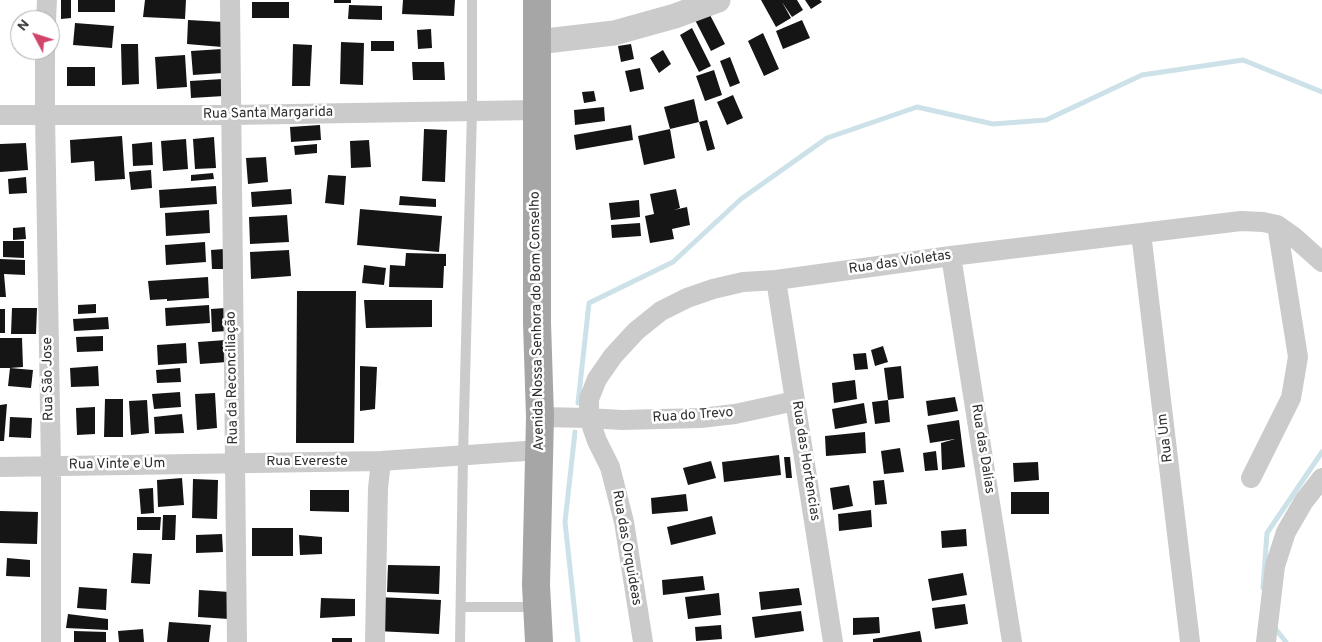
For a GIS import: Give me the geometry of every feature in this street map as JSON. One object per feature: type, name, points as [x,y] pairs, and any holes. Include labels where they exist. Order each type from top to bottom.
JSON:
[{"type":"main road","name":"Avenida Nossa Senhora do Bom Conselho","points":[[536,0],[537,323],[540,417],[536,585],[539,642]]},
{"type":"street","name":"Rua da Reconciliação","points":[[230,0],[237,642]]},
{"type":"street","points":[[537,42],[614,34],[675,16],[718,0]]},
{"type":"street","name":"Rua São Jose","points":[[45,60],[51,467],[51,642]]},
{"type":"street","name":"Rua Santa Margarida","points":[[0,115],[230,115],[536,110]]},
{"type":"street","name":"Rua das Violetas","points":[[589,418],[589,399],[597,379],[612,356],[636,331],[661,311],[713,288],[743,282],[776,280],[951,256],[1241,221],[1277,225]]},
{"type":"street","points":[[1277,225],[1294,237],[1322,262]]},
{"type":"street","points":[[1250,478],[1291,398],[1298,357],[1277,225]]},
{"type":"street","name":"Rua Um","points":[[1142,234],[1190,642]]},
{"type":"street","name":"Rua das Dalias","points":[[951,256],[1012,642]]},
{"type":"street","name":"Rua das Hortencias","points":[[776,280],[833,642]]},
{"type":"street","name":"Rua do Trevo","points":[[589,418],[622,420],[701,418],[735,414],[795,400]]},
{"type":"street","points":[[540,417],[589,418]]},
{"type":"street","name":"Rua das Orquideas","points":[[589,418],[597,442],[610,467],[619,498],[642,642]]},
{"type":"street","name":"Rua Evereste","points":[[234,462],[380,461],[540,450]]},
{"type":"street","points":[[375,642],[380,461]]},
{"type":"street","name":"Rua Vinte e Um","points":[[0,467],[234,462]]},
{"type":"street","points":[[1267,629],[1275,566],[1286,532],[1304,501],[1322,478]]},
{"type":"lane","points":[[460,642],[472,111],[472,0]]},
{"type":"lane","points":[[461,607],[537,608]]},
{"type":"building","points":[[61,0],[71,0],[71,18],[61,19]]},
{"type":"building","points":[[78,0],[115,0],[115,12],[78,12]]},
{"type":"building","points":[[145,0],[186,0],[185,19],[143,17]]},
{"type":"building","points":[[334,0],[351,0],[351,3],[334,3]]},
{"type":"building","points":[[403,0],[455,0],[454,16],[402,14]]},
{"type":"building","points":[[761,0],[797,0],[803,10],[792,17],[782,2],[791,18],[776,27]]},
{"type":"building","points":[[805,0],[820,0],[822,2],[811,9]]},
{"type":"building","points":[[252,2],[289,2],[289,18],[252,18]]},
{"type":"building","points":[[349,5],[382,6],[382,20],[348,19]]},
{"type":"building","points":[[709,13],[725,44],[711,51],[695,20]]},
{"type":"building","points":[[188,20],[224,22],[222,47],[187,44]]},
{"type":"building","points":[[802,20],[810,38],[783,49],[776,31]]},
{"type":"building","points":[[75,23],[114,26],[112,48],[73,45]]},
{"type":"building","points":[[692,28],[711,66],[699,72],[680,35]]},
{"type":"building","points":[[431,29],[432,48],[418,49],[417,30]]},
{"type":"building","points":[[763,33],[779,69],[764,76],[748,41]]},
{"type":"building","points":[[371,41],[394,41],[394,51],[371,51]]},
{"type":"building","points":[[341,42],[364,43],[363,85],[340,84]]},
{"type":"building","points":[[121,44],[138,44],[139,84],[122,85]]},
{"type":"building","points":[[293,44],[312,45],[310,86],[292,86]]},
{"type":"building","points":[[631,44],[634,59],[621,62],[618,46]]},
{"type":"building","points":[[222,49],[223,73],[193,75],[191,51]]},
{"type":"building","points":[[663,50],[671,64],[659,73],[650,58]]},
{"type":"building","points":[[185,55],[187,87],[157,89],[155,57]]},
{"type":"building","points":[[730,57],[740,83],[730,87],[720,61]]},
{"type":"building","points":[[412,62],[444,62],[445,80],[413,80]]},
{"type":"building","points":[[67,67],[95,67],[95,86],[67,86]]},
{"type":"building","points":[[640,68],[644,89],[630,92],[625,71]]},
{"type":"building","points":[[714,70],[722,95],[705,101],[696,76]]},
{"type":"building","points":[[223,79],[224,96],[191,98],[190,81]]},
{"type":"building","points":[[594,91],[596,101],[584,103],[582,92]]},
{"type":"building","points":[[733,95],[743,118],[727,125],[717,102]]},
{"type":"building","points":[[694,99],[699,122],[670,129],[664,107]]},
{"type":"building","points":[[604,107],[605,121],[575,125],[574,110]]},
{"type":"building","points":[[707,120],[715,149],[707,151],[699,122]]},
{"type":"building","points":[[320,125],[321,140],[291,142],[290,127]]},
{"type":"building","points":[[631,125],[633,140],[576,150],[574,135]]},
{"type":"building","points":[[424,129],[447,130],[445,182],[422,181]]},
{"type":"building","points":[[670,129],[675,158],[644,165],[638,136]]},
{"type":"building","points":[[122,136],[125,179],[95,181],[94,161],[71,163],[70,140]]},
{"type":"building","points":[[214,137],[216,168],[195,169],[193,139]]},
{"type":"building","points":[[186,139],[188,169],[163,171],[161,141]]},
{"type":"building","points":[[369,140],[371,167],[351,168],[350,141]]},
{"type":"building","points":[[152,142],[153,165],[133,166],[132,144]]},
{"type":"building","points":[[26,143],[28,170],[0,172],[0,144]]},
{"type":"building","points":[[317,144],[317,153],[295,155],[294,146]]},
{"type":"building","points":[[266,157],[268,182],[248,184],[246,158]]},
{"type":"building","points":[[151,170],[152,188],[131,190],[129,172]]},
{"type":"building","points":[[213,173],[214,179],[191,181],[191,175]]},
{"type":"building","points":[[328,175],[346,176],[344,205],[325,203]]},
{"type":"building","points":[[26,177],[27,193],[9,194],[8,179]]},
{"type":"building","points":[[216,186],[217,204],[160,208],[159,190]]},
{"type":"building","points":[[291,189],[292,204],[252,207],[251,192]]},
{"type":"building","points":[[676,189],[680,208],[674,210],[687,207],[690,225],[672,229],[674,239],[650,243],[645,216],[654,214],[650,194]]},
{"type":"building","points":[[400,196],[436,199],[436,207],[399,205]]},
{"type":"building","points":[[639,200],[640,217],[611,220],[609,203]]},
{"type":"building","points":[[360,209],[442,216],[439,252],[357,245]]},
{"type":"building","points":[[209,210],[210,233],[166,236],[165,213]]},
{"type":"building","points":[[287,215],[289,242],[250,244],[249,217]]},
{"type":"building","points":[[640,223],[641,236],[612,238],[611,225]]},
{"type":"building","points":[[25,227],[26,239],[13,240],[13,228]]},
{"type":"building","points":[[3,241],[24,241],[24,258],[3,257]]},
{"type":"building","points":[[205,242],[206,262],[166,265],[165,245]]},
{"type":"building","points":[[224,249],[226,269],[212,269],[211,250]]},
{"type":"building","points":[[289,250],[291,276],[251,279],[250,252]]},
{"type":"building","points":[[406,253],[446,254],[443,288],[389,287],[390,265],[405,266]]},
{"type":"building","points":[[0,259],[25,260],[25,275],[4,274],[6,297],[0,297]]},
{"type":"building","points":[[364,265],[386,268],[384,285],[362,283]]},
{"type":"building","points":[[208,277],[209,298],[167,301],[167,299],[150,300],[148,281]]},
{"type":"building","points":[[297,291],[356,291],[354,443],[296,443]]},
{"type":"building","points":[[364,300],[432,300],[432,327],[366,328]]},
{"type":"building","points":[[96,304],[96,313],[78,314],[78,305]]},
{"type":"building","points":[[209,305],[210,323],[166,326],[165,308]]},
{"type":"building","points":[[12,308],[37,308],[36,334],[11,334]]},
{"type":"building","points":[[225,308],[227,331],[212,332],[211,309]]},
{"type":"building","points":[[0,309],[5,309],[5,333],[0,333]]},
{"type":"building","points":[[108,317],[109,329],[74,331],[73,319]]},
{"type":"building","points":[[103,336],[103,351],[77,352],[76,337]]},
{"type":"building","points":[[0,338],[22,338],[23,367],[0,368]]},
{"type":"building","points":[[226,340],[227,362],[200,364],[198,342]]},
{"type":"building","points":[[186,343],[187,363],[158,365],[157,345]]},
{"type":"building","points":[[883,346],[888,362],[875,366],[871,350]]},
{"type":"building","points":[[866,353],[868,369],[855,370],[853,354]]},
{"type":"building","points":[[98,366],[99,386],[71,387],[70,368]]},
{"type":"building","points":[[360,366],[377,367],[375,409],[360,411]]},
{"type":"building","points":[[901,366],[904,398],[888,400],[884,368]]},
{"type":"building","points":[[10,368],[33,370],[31,388],[8,386]]},
{"type":"building","points":[[180,368],[181,382],[157,383],[156,370]]},
{"type":"building","points":[[855,380],[857,399],[834,403],[832,383]]},
{"type":"building","points":[[180,392],[181,407],[154,409],[152,394]]},
{"type":"building","points":[[215,393],[217,428],[197,430],[195,394]]},
{"type":"building","points":[[955,397],[958,411],[928,416],[926,401]]},
{"type":"building","points":[[105,399],[123,399],[123,437],[104,437]]},
{"type":"building","points":[[147,400],[149,433],[131,435],[129,401]]},
{"type":"building","points":[[888,400],[890,422],[875,424],[872,402]]},
{"type":"building","points":[[864,403],[867,423],[835,429],[832,409]]},
{"type":"building","points":[[7,404],[4,441],[0,441],[0,405]]},
{"type":"building","points":[[95,407],[95,434],[77,435],[76,408]]},
{"type":"building","points":[[182,414],[184,433],[155,434],[154,417]]},
{"type":"building","points":[[10,417],[32,418],[31,438],[9,437]]},
{"type":"building","points":[[959,420],[965,467],[942,470],[941,443],[955,439],[930,443],[927,425]]},
{"type":"building","points":[[865,432],[866,453],[826,456],[825,436]]},
{"type":"building","points":[[900,448],[904,472],[884,474],[881,451]]},
{"type":"building","points":[[936,451],[938,470],[925,471],[923,453]]},
{"type":"building","points":[[779,455],[781,475],[724,482],[722,462]]},
{"type":"building","points":[[784,457],[790,457],[792,478],[786,478]]},
{"type":"building","points":[[711,461],[716,478],[688,485],[683,468]]},
{"type":"building","points":[[1038,462],[1039,480],[1014,482],[1013,463]]},
{"type":"building","points":[[182,478],[184,505],[158,507],[157,480]]},
{"type":"building","points":[[193,479],[218,480],[217,519],[192,518]]},
{"type":"building","points":[[884,480],[887,504],[875,505],[873,481]]},
{"type":"building","points":[[849,485],[853,506],[833,510],[830,488]]},
{"type":"building","points":[[153,488],[154,513],[141,514],[139,489]]},
{"type":"building","points":[[310,490],[349,490],[349,512],[310,511]]},
{"type":"building","points":[[1011,492],[1049,492],[1049,514],[1011,514]]},
{"type":"building","points":[[686,494],[688,511],[652,514],[651,498]]},
{"type":"building","points":[[871,510],[872,527],[839,531],[838,514]]},
{"type":"building","points":[[0,511],[38,512],[37,544],[0,543]]},
{"type":"building","points":[[163,515],[176,515],[175,540],[162,540]]},
{"type":"building","points":[[712,516],[716,534],[671,545],[667,527]]},
{"type":"building","points":[[137,517],[161,517],[160,530],[137,530]]},
{"type":"building","points":[[252,528],[293,528],[293,556],[252,556]]},
{"type":"building","points":[[966,529],[967,546],[942,548],[941,531]]},
{"type":"building","points":[[222,534],[223,552],[196,553],[196,535]]},
{"type":"building","points":[[299,535],[322,537],[322,554],[300,555]]},
{"type":"building","points":[[133,553],[152,554],[150,584],[131,583]]},
{"type":"building","points":[[7,558],[30,560],[30,577],[6,576]]},
{"type":"building","points":[[388,565],[440,566],[439,594],[387,592]]},
{"type":"building","points":[[963,573],[967,595],[932,601],[928,579]]},
{"type":"building","points":[[703,576],[705,590],[663,595],[662,580]]},
{"type":"building","points":[[79,587],[107,589],[106,610],[77,608]]},
{"type":"building","points":[[799,588],[802,605],[761,610],[759,592]]},
{"type":"building","points":[[199,590],[230,592],[229,619],[198,617]]},
{"type":"building","points":[[719,593],[721,615],[688,619],[685,597]]},
{"type":"building","points":[[378,597],[441,600],[439,634],[376,631]]},
{"type":"building","points":[[321,598],[355,599],[355,616],[320,618]]},
{"type":"building","points":[[965,604],[968,624],[935,629],[932,608]]},
{"type":"building","points":[[801,611],[804,631],[755,638],[752,617]]},
{"type":"building","points":[[68,614],[108,619],[108,630],[66,628]]},
{"type":"building","points":[[879,617],[880,633],[853,635],[853,618]]},
{"type":"building","points":[[169,622],[211,625],[209,642],[167,642]]},
{"type":"building","points":[[721,625],[722,639],[696,641],[695,627]]},
{"type":"building","points":[[143,629],[144,642],[119,642],[118,631]]},
{"type":"building","points":[[74,631],[106,632],[106,642],[74,642]]},
{"type":"building","points":[[920,631],[922,642],[873,642],[873,639]]},
{"type":"building","points":[[332,638],[352,638],[352,642],[332,642]]},
{"type":"waterway","points":[[578,403],[589,303],[673,262],[741,199],[827,138],[917,107],[993,124],[1046,120],[1142,75],[1243,60],[1322,92]]},
{"type":"waterway","points":[[575,432],[565,522],[578,642]]},
{"type":"waterway","points":[[1263,588],[1267,533],[1322,452]]},
{"type":"waterway","points":[[1274,627],[1286,642]]}]
